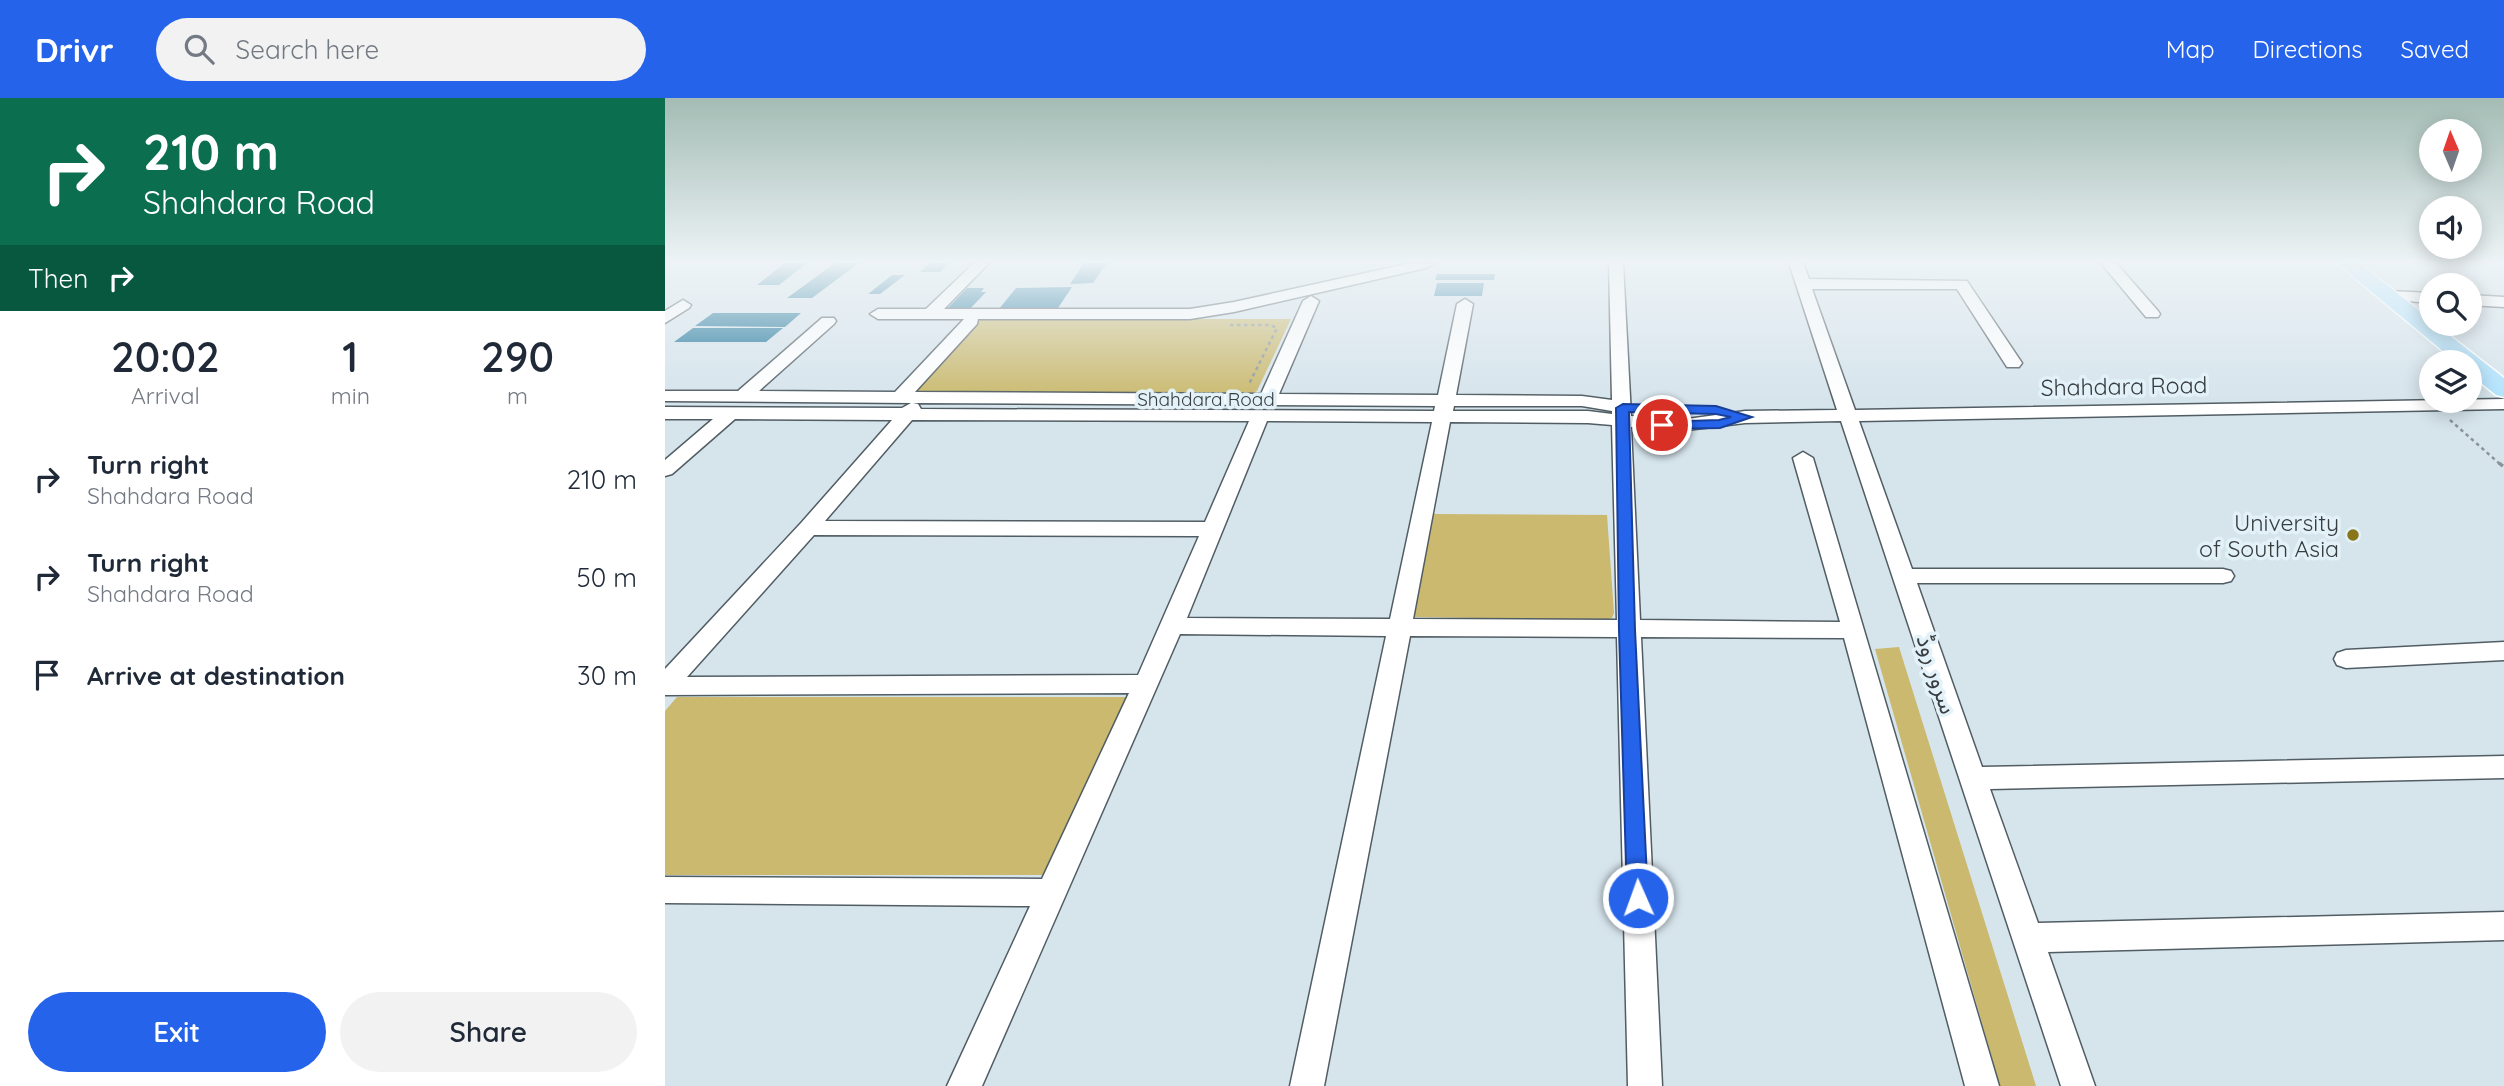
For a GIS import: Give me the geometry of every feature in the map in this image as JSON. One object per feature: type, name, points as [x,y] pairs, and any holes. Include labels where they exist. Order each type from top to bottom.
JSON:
[{"type":"main road","points":[[2405,309],[2504,390]]},
{"type":"street","points":[[930,314],[935,309]]},
{"type":"street","points":[[878,314],[1190,314],[1221,309]]},
{"type":"street","points":[[964,1086],[1172,626],[1211,529],[1307,309]]},
{"type":"street","points":[[1307,1086],[1464,309]]},
{"type":"street","points":[[1618,309],[1627,630],[1645,1086]]},
{"type":"street","name":"سرور روڈ","points":[[1812,309],[2078,1086]]},
{"type":"street","points":[[1978,309],[2013,363]]},
{"type":"street","points":[[2148,309],[2152,314]]},
{"type":"street","points":[[665,470],[828,321]]},
{"type":"street","points":[[665,685],[809,528],[971,321]]},
{"type":"street","name":"Shahdara Road","points":[[665,396],[736,405]]},
{"type":"street","name":"Shahdara Road","points":[[665,413],[736,405],[909,403],[1444,408],[1588,418],[1623,415],[1720,424],[1745,417],[2419,405]]},
{"type":"street","name":"Shahdara Road","points":[[2482,404],[2504,404]]},
{"type":"street","points":[[1803,458],[1982,1086]]},
{"type":"street","points":[[809,528],[1211,529]]},
{"type":"street","points":[[1905,576],[2223,576]]},
{"type":"street","points":[[1172,626],[1854,630]]},
{"type":"street","points":[[2347,659],[2504,651]]},
{"type":"street","points":[[665,685],[1145,684]]},
{"type":"street","points":[[1971,778],[2504,767]]},
{"type":"street","points":[[665,890],[1052,892]]},
{"type":"street","points":[[2026,939],[2504,926]]},
{"type":"path","points":[[1230,325],[1271,325],[1277,328],[1248,386],[1241,388]]},
{"type":"path","points":[[2443,413],[2504,467]]},
{"type":"shaded area","points":[[978,319],[1291,319],[1257,391],[1250,394],[914,393],[914,388]]},
{"type":"shaded area","points":[[1434,514],[1607,515],[1614,613],[1612,618],[1411,617]]},
{"type":"shaded area","points":[[1899,647],[2036,1086],[2000,1086],[1875,649]]},
{"type":"shaded area","points":[[677,697],[1128,697],[1050,875],[665,875],[665,711]]},
{"type":"building","points":[[947,309],[970,309],[968,311],[944,312]]},
{"type":"building","points":[[713,313],[801,313],[785,327],[695,326]]},
{"type":"building","points":[[693,328],[783,328],[766,342],[674,342]]},
{"type":"place","name":"University of South Asia","points":[[2353,535]]},
{"type":"route","points":[[1638,898],[1627,630],[1623,408],[1716,410],[1745,417],[1720,424],[1662,425]]}]
